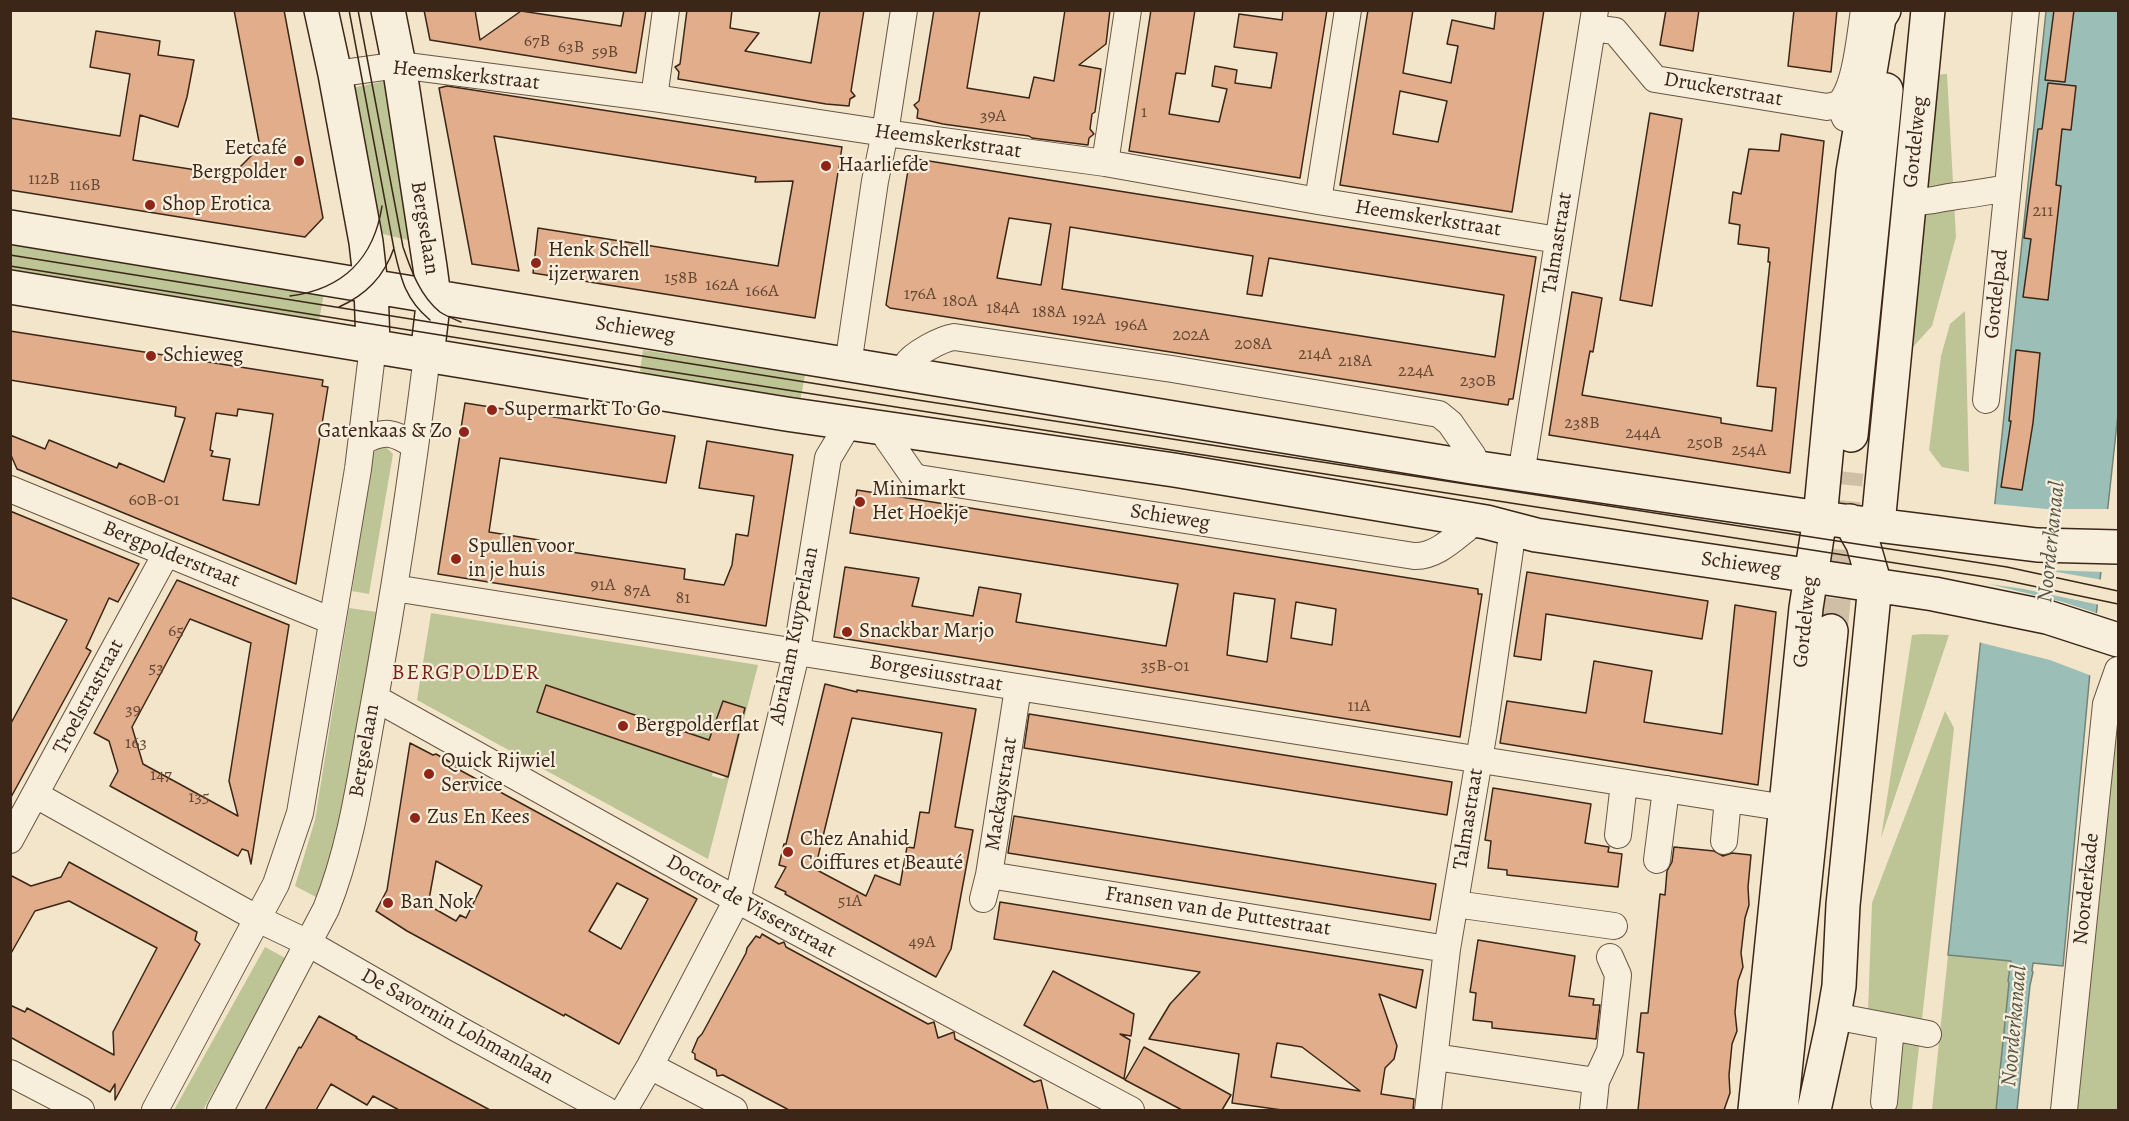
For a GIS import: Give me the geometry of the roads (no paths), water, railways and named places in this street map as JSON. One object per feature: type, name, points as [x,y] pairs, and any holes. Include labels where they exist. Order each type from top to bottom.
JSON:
[{"type":"main road","points":[[321,10],[363,221],[371,286],[373,346]]},
{"type":"main road","name":"Bergselaan","points":[[388,10],[399,65],[434,297],[427,356]]},
{"type":"main road","name":"Gordelweg","points":[[1850,521],[1853,172],[1879,18],[1884,10]]},
{"type":"main road","name":"Gordelweg","points":[[1894,10],[1855,473],[1910,10]]},
{"type":"main road","name":"Gordelweg","points":[[1755,1110],[1810,575],[1850,521],[1910,202],[1928,10]]},
{"type":"main road","name":"Schieweg","points":[[10,227],[434,297],[850,352],[903,375],[1467,455],[1521,475],[1850,521],[2037,544],[2118,547]]},
{"type":"main road","name":"Schieweg","points":[[10,287],[373,346],[839,435],[888,428],[1174,470],[1467,519],[1511,540],[1536,535],[1934,594],[2047,617],[2118,640]]},
{"type":"main road","points":[[1814,1110],[1834,1016],[1875,585],[1863,544],[1850,521]]},
{"type":"main road","name":"Gordelweg","points":[[1781,1110],[1839,632],[1797,1110]]},
{"type":"street","points":[[654,98],[666,10]]},
{"type":"street","points":[[850,352],[873,192],[885,133],[904,10]]},
{"type":"street","points":[[1105,163],[1128,10]]},
{"type":"street","points":[[1318,201],[1347,10]]},
{"type":"street","points":[[1858,135],[1852,133],[1839,104],[1846,96],[1851,84],[1864,10]]},
{"type":"street","name":"Gordelpad","points":[[1986,400],[2026,10]]},
{"type":"street","name":"Druckerstraat","points":[[1593,19],[1615,31],[1655,79],[1827,107],[1839,104]]},
{"type":"street","name":"Talmastraat","points":[[1521,475],[1593,19]]},
{"type":"street","name":"Heemskerkstraat","points":[[335,74],[399,65],[654,98],[1105,163],[1558,240]]},
{"type":"street","points":[[1910,202],[1920,203],[2008,188]]},
{"type":"street","points":[[903,375],[906,365],[915,357],[940,340],[954,337],[1172,369],[1439,414],[1450,423],[1467,455]]},
{"type":"street","points":[[155,1110],[276,884],[300,813],[362,442],[373,346]]},
{"type":"street","name":"Bergselaan","points":[[220,1110],[326,909],[339,877],[350,837],[394,588],[427,356]]},
{"type":"street","name":"Schieweg","points":[[888,428],[887,438],[912,474],[918,478],[1403,555],[1420,556],[1433,553],[1466,529],[1467,519]]},
{"type":"street","points":[[362,442],[378,433],[400,436],[415,446]]},
{"type":"street","name":"Abraham Kuyperlaan","points":[[624,1110],[650,1066],[737,900],[797,650],[828,458],[839,435]]},
{"type":"street","name":"Bergpolderstraat","points":[[10,489],[332,621]]},
{"type":"street","name":"Talmastraat","points":[[1428,1110],[1447,949],[1479,760],[1511,540]]},
{"type":"street","name":"Troelstrastraat","points":[[10,840],[166,554]]},
{"type":"street","name":"Borgesiusstraat","points":[[394,588],[1786,808]]},
{"type":"street","name":"Noorderkade","points":[[2064,1110],[2106,704],[2118,670]]},
{"type":"street","name":"Mackaystraat","points":[[986,887],[1018,688]]},
{"type":"street","name":"Doctor de Visserstraat","points":[[375,698],[737,900],[1131,1110]]},
{"type":"street","points":[[1618,835],[1624,783]]},
{"type":"street","points":[[1657,860],[1666,789]]},
{"type":"street","points":[[36,795],[258,919],[308,943]]},
{"type":"street","points":[[1724,841],[1728,799]]},
{"type":"street","name":"Fransen van de Puttestraat","points":[[986,887],[1447,949]]},
{"type":"street","points":[[1455,904],[1614,926]]},
{"type":"street","name":"De Savornin Lohmanlaan","points":[[308,943],[606,1110]]},
{"type":"street","points":[[1593,1110],[1596,1081],[1610,1051],[1618,975],[1610,957]]},
{"type":"street","points":[[1834,1016],[1928,1034]]},
{"type":"street","points":[[1884,1102],[1891,1027]]},
{"type":"street","points":[[1435,1057],[1596,1081]]},
{"type":"street","points":[[650,1066],[734,1110]]},
{"type":"street","points":[[10,1073],[81,1110]]},
{"type":"water","name":"Noorderkanaal","points":[[2046,11],[2118,11],[2118,414],[2090,672],[2063,966],[2033,963],[2017,1110],[1996,1110],[2011,961],[1948,955]]},
{"type":"tunnel","points":[[1831,631],[1847,472]]},
{"type":"tram line","points":[[349,10],[399,270],[409,296],[430,320]]},
{"type":"tram line","points":[[358,10],[403,247],[413,273],[433,306],[461,322]]},
{"type":"tram line","points":[[290,296],[326,286],[353,268],[372,241],[382,206]]},
{"type":"tram line","points":[[339,307],[358,297],[373,284],[385,268],[394,248]]},
{"type":"tram line","points":[[10,255],[924,401],[2007,567],[2118,591]]},
{"type":"tram line","points":[[10,266],[627,365],[2004,580],[2118,604]]},
{"type":"place","name":"Eetcafé Bergpolder","points":[[299,161]]},
{"type":"place","name":"Haarliefde","points":[[826,166]]},
{"type":"place","name":"Shop Erotica","points":[[150,205]]},
{"type":"place","name":"Henk Schell ijzerwaren","points":[[536,263]]},
{"type":"place","name":"Schieweg","points":[[151,356]]},
{"type":"place","name":"Supermarkt To Go","points":[[492,410]]},
{"type":"place","name":"Gatenkaas & Zo","points":[[464,432]]},
{"type":"place","name":"Minimarkt Het Hoekje","points":[[860,502]]},
{"type":"place","name":"Spullen voor in je huis","points":[[456,559]]},
{"type":"place","name":"Snackbar Marjo","points":[[847,632]]},
{"type":"place","name":"Bergpolderflat","points":[[623,726]]},
{"type":"place","name":"Quick Rijwiel Service","points":[[429,774]]},
{"type":"place","name":"Zus En Kees","points":[[415,818]]},
{"type":"place","name":"Chez Anahid Coiffures et Beauté","points":[[788,852]]},
{"type":"place","name":"Ban Nok","points":[[388,903]]},
{"type":"district","name":"BERGPOLDER","points":[[466,674]]}]
